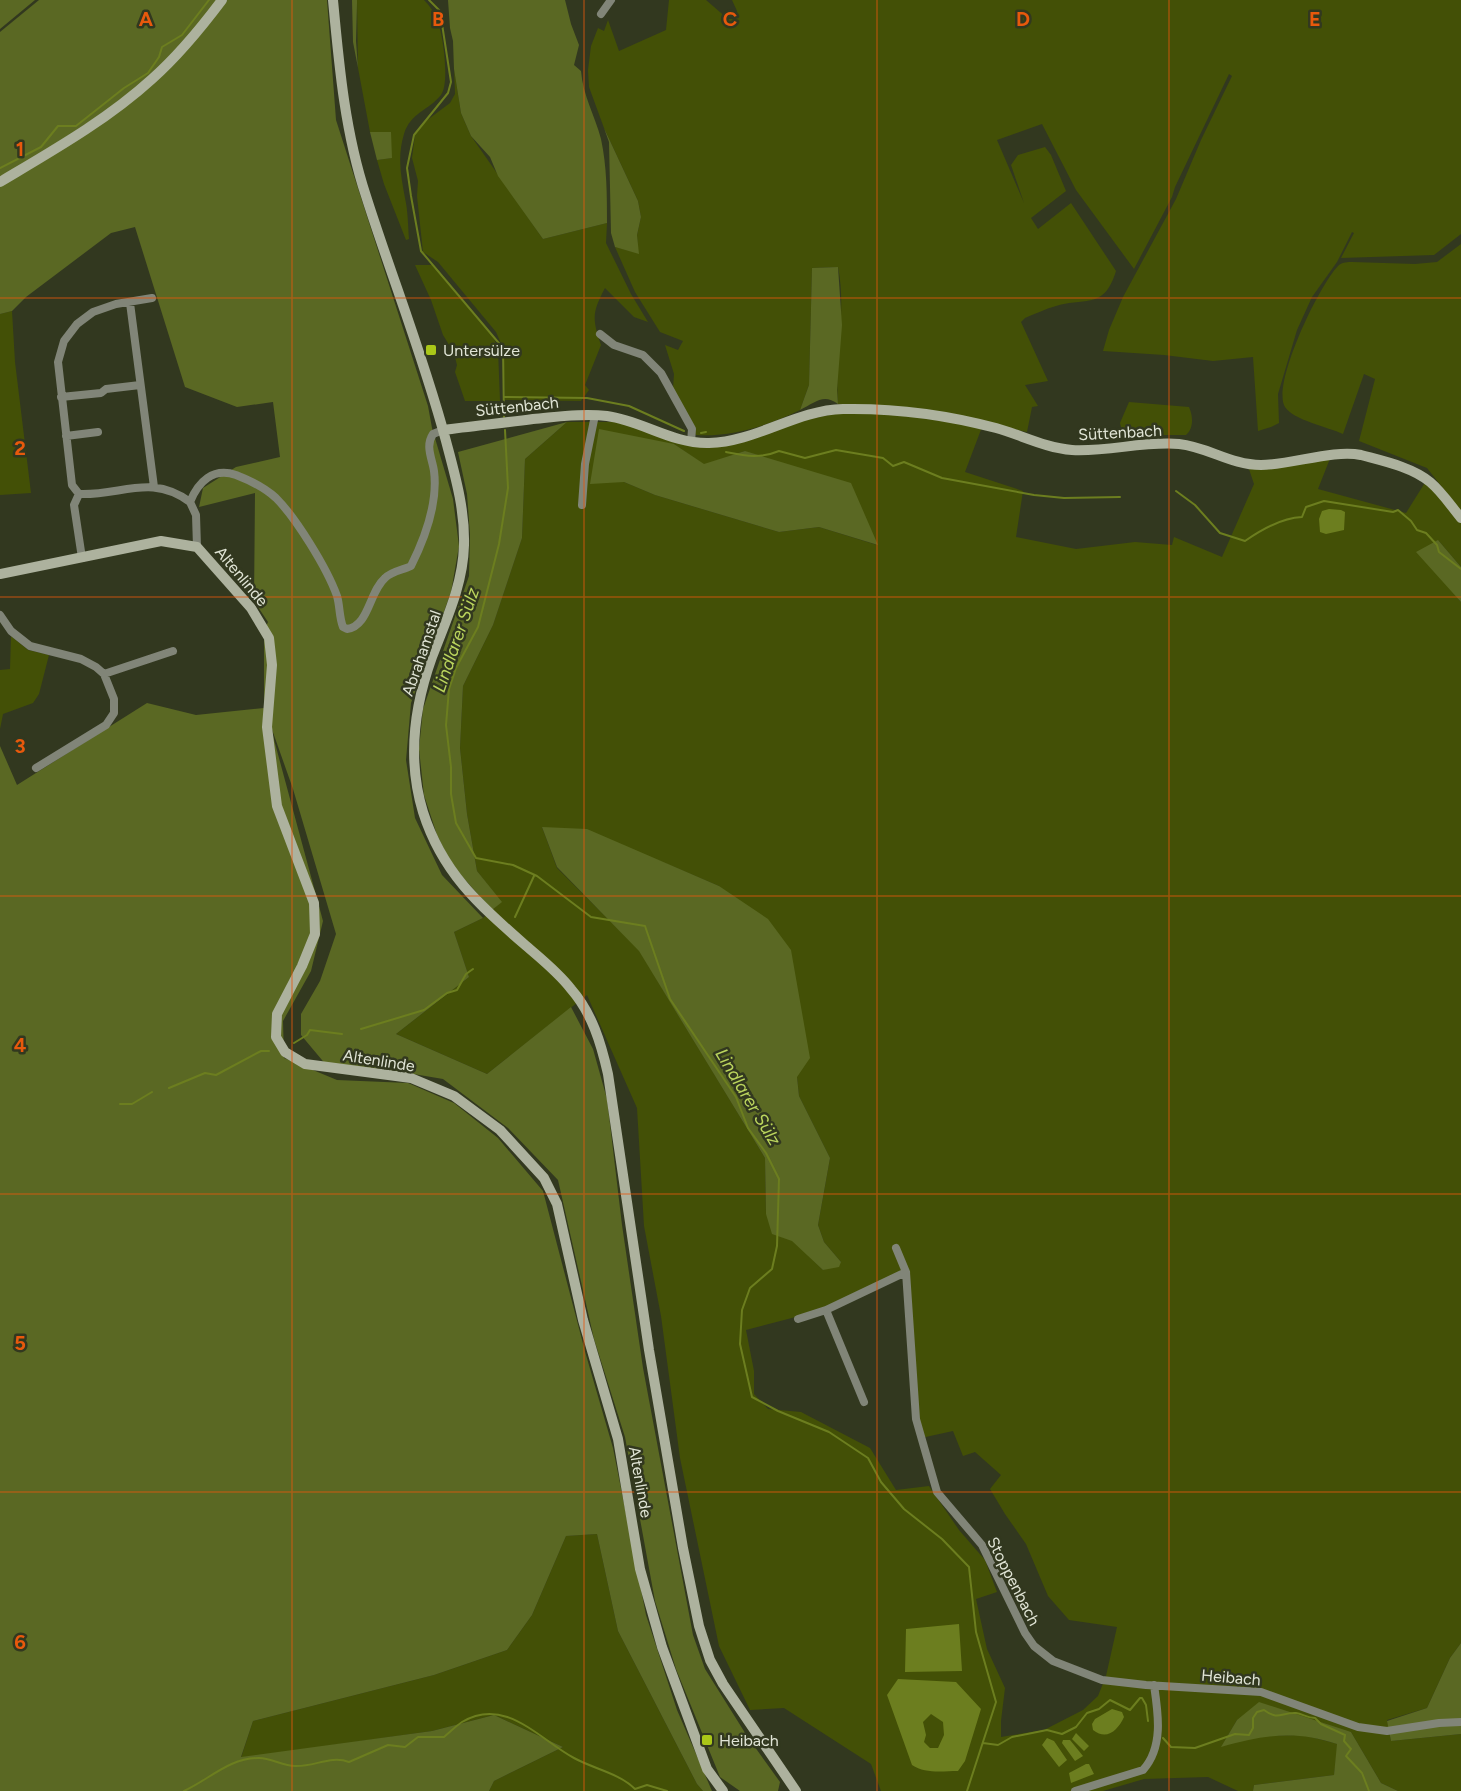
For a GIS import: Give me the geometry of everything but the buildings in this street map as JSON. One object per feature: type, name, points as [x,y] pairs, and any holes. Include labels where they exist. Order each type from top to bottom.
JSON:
[{"type":"street","points":[[0,182],[88,128],[135,94],[183,49],[222,0]]},
{"type":"street","name":"Abrahamstal","points":[[333,0],[340,68],[356,160],[412,327],[443,430],[462,508],[464,544],[459,584],[423,683],[417,710],[414,760],[423,813],[443,859],[461,884],[492,916],[572,989],[588,1014],[602,1044],[652,1372],[699,1626],[710,1660],[723,1684],[796,1791]]},
{"type":"street","points":[[601,14],[611,0]]},
{"type":"street","points":[[79,494],[72,484],[61,397],[58,362],[64,341],[76,324],[93,312],[116,304],[152,298]]},
{"type":"street","points":[[130,303],[154,487]]},
{"type":"street","points":[[600,334],[614,345],[643,355],[661,374],[692,429],[691,442]]},
{"type":"street","points":[[61,397],[101,393],[106,389],[140,385]]},
{"type":"street","name":"Süttenbach","points":[[443,430],[595,415],[629,421],[675,439],[711,443],[732,440],[818,412],[858,409],[952,419],[990,427],[1070,450],[1180,444],[1240,463],[1259,465],[1352,453],[1422,477],[1435,487],[1461,518]]},
{"type":"street","points":[[582,505],[585,464],[595,415]]},
{"type":"street","points":[[190,502],[201,481],[224,472],[241,477],[274,496],[293,519],[329,580],[337,597],[344,627],[353,629],[360,625],[375,591],[384,578],[411,566],[417,556],[425,534],[434,490],[434,471],[429,443],[433,434],[443,430]]},
{"type":"street","points":[[66,436],[98,432]]},
{"type":"street","points":[[79,494],[97,495],[146,486],[175,492],[190,502],[196,514],[197,547]]},
{"type":"street","points":[[79,494],[74,505],[82,558]]},
{"type":"street","name":"Altenlinde","points":[[0,574],[161,541],[197,547],[251,608],[269,638],[272,665],[267,727],[277,806],[314,903],[315,934],[302,966],[277,1014],[276,1037],[285,1052],[305,1064],[411,1078],[454,1096],[500,1130],[544,1178],[557,1204],[583,1320],[618,1439],[640,1569],[662,1647],[707,1769],[723,1791]]},
{"type":"street","points":[[0,615],[11,631],[30,646],[81,659],[104,674],[114,699],[114,713],[106,725],[36,768]]},
{"type":"street","points":[[104,674],[173,651]]},
{"type":"street","name":"Stoppenbach","points":[[896,1248],[906,1272],[916,1419],[937,1492],[982,1545],[1024,1634],[1034,1646],[1053,1661],[1102,1680],[1154,1685]]},
{"type":"street","points":[[798,1319],[826,1310],[906,1272]]},
{"type":"street","points":[[826,1310],[864,1402]]},
{"type":"street","points":[[1075,1791],[1143,1770],[1149,1764],[1155,1747],[1159,1719],[1154,1685]]},
{"type":"street","name":"Heibach","points":[[1154,1685],[1262,1692],[1358,1727],[1387,1731],[1461,1722]]},
{"type":"shaded area","points":[[0,0],[35,0],[0,29]]},
{"type":"shaded area","points":[[39,0],[217,0],[159,68],[132,91],[77,130],[0,178],[0,32]]},
{"type":"shaded area","points":[[227,0],[327,0],[336,120],[428,406],[432,428],[453,499],[459,546],[451,592],[411,703],[406,760],[415,818],[442,875],[483,918],[454,932],[469,977],[396,1034],[487,1074],[571,1007],[593,1049],[607,1099],[622,1225],[643,1368],[693,1635],[705,1669],[747,1736],[780,1782],[778,1791],[740,1791],[720,1777],[676,1669],[655,1601],[625,1437],[594,1339],[558,1180],[508,1128],[443,1079],[384,1069],[327,1066],[301,1035],[301,1014],[320,981],[336,934],[293,789],[269,721],[323,921],[311,971],[283,1021],[284,1058],[337,1080],[408,1083],[454,1103],[498,1138],[543,1191],[613,1448],[646,1615],[677,1710],[712,1791],[703,1791],[697,1784],[618,1631],[597,1534],[566,1536],[532,1615],[507,1650],[434,1675],[253,1721],[241,1757],[432,1731],[494,1715],[563,1747],[494,1781],[489,1791],[0,1791],[0,746],[17,785],[147,703],[196,715],[264,708],[264,631],[268,622],[254,601],[255,493],[199,507],[203,488],[236,467],[280,457],[273,402],[237,407],[185,387],[135,227],[111,233],[26,297],[12,311],[0,314],[0,186],[88,132],[200,35]]},
{"type":"shaded area","points":[[352,0],[357,0],[358,68],[353,42]]},
{"type":"shaded area","points":[[357,0],[424,0],[436,16],[441,35],[445,58],[444,89],[436,100],[411,121],[402,142],[400,166],[407,208],[409,239],[406,240],[377,160],[391,158],[391,133],[370,132],[358,68]]},
{"type":"shaded area","points":[[448,0],[565,0],[579,45],[574,65],[581,71],[584,89],[601,139],[606,181],[607,223],[543,239],[498,176],[490,157],[471,136],[461,113],[454,69]]},
{"type":"shaded area","points":[[669,0],[706,0],[728,19],[735,19],[737,11],[732,0],[1461,0],[1461,234],[1434,255],[1341,258],[1354,233],[1352,232],[1337,262],[1312,297],[1297,330],[1278,394],[1279,423],[1271,427],[1258,431],[1253,357],[1213,361],[1103,351],[1123,297],[1176,199],[1232,76],[1229,74],[1172,197],[1134,269],[1076,190],[1042,124],[997,140],[1024,203],[1011,165],[1018,155],[1045,147],[1051,155],[1066,191],[1031,218],[1038,229],[1071,203],[1116,271],[1106,292],[1100,297],[1052,307],[1025,318],[1021,322],[1048,381],[1025,385],[1038,406],[1032,407],[1027,432],[913,408],[838,404],[841,301],[838,267],[812,268],[809,385],[800,410],[750,429],[723,434],[696,435],[673,389],[674,374],[665,345],[678,350],[683,341],[660,332],[635,292],[615,247],[638,253],[637,235],[641,217],[638,201],[604,128],[589,87],[588,70],[591,46],[598,28],[604,31],[608,20],[619,51],[666,30]]},
{"type":"shaded area","points":[[454,69],[461,113],[471,136],[543,239],[607,223],[606,243],[631,294],[648,322],[634,317],[605,288],[595,316],[601,345],[585,385],[589,390],[581,401],[505,400],[503,348],[496,332],[438,262],[423,252],[417,196],[418,181],[412,158],[415,135],[426,121],[450,103],[455,94]]},
{"type":"shaded area","points":[[604,128],[638,201],[641,217],[637,235],[639,254],[615,247],[611,233],[609,142]]},
{"type":"shaded area","points":[[370,132],[391,132],[392,158],[377,160]]},
{"type":"shaded area","points":[[1461,244],[1461,511],[1427,468],[1359,441],[1375,379],[1364,374],[1343,434],[1295,416],[1285,407],[1283,395],[1285,378],[1300,334],[1321,292],[1339,265],[1349,262],[1415,264],[1437,262]]},
{"type":"shaded area","points":[[415,265],[434,265],[493,336],[498,349],[500,401],[465,401],[455,372],[457,365],[454,353],[443,335],[431,300]]},
{"type":"shaded area","points":[[838,267],[842,325],[838,404],[823,399],[800,410],[809,385],[812,268]]},
{"type":"shaded area","points":[[12,311],[15,362],[31,493],[0,495],[0,314]]},
{"type":"shaded area","points":[[1129,402],[1189,407],[1192,425],[1186,435],[1128,435],[1122,431],[1120,423]]},
{"type":"shaded area","points":[[859,409],[982,427],[965,472],[1023,491],[1016,537],[1076,549],[1135,542],[1172,545],[1174,537],[1222,557],[1254,484],[1248,466],[1331,456],[1318,489],[1406,513],[1426,481],[1461,520],[1461,567],[1438,540],[1461,602],[1461,1643],[1450,1658],[1427,1708],[1387,1720],[1391,1741],[1461,1734],[1461,1791],[1398,1791],[1381,1783],[1351,1732],[1237,1720],[1222,1746],[1259,1736],[1303,1735],[1338,1744],[1334,1775],[1254,1785],[1253,1791],[1238,1791],[1208,1777],[1144,1779],[1103,1791],[881,1791],[871,1764],[784,1708],[750,1710],[719,1646],[680,1458],[661,1316],[644,1226],[637,1108],[587,995],[487,1074],[396,1034],[469,977],[454,932],[483,918],[501,902],[477,871],[467,814],[460,748],[463,686],[493,625],[522,538],[525,459],[567,422],[621,422],[702,447],[799,421]],"holes":[[[674,444],[704,465],[745,451],[877,545],[819,527],[779,532],[655,495],[624,482]],[[542,827],[660,861],[719,886],[797,1077],[799,1096],[830,1158],[818,1225],[824,1242],[841,1262],[823,1270],[766,1214],[765,1158],[639,950],[557,868]],[[906,1273],[921,1438],[953,1431],[963,1456],[975,1452],[1001,1475],[990,1489],[1026,1544],[1048,1596],[1069,1620],[1117,1627],[1106,1676],[1098,1696],[1083,1710],[1044,1730],[1001,1737],[1005,1688],[987,1649],[976,1599],[997,1592],[985,1560],[959,1530],[929,1486],[896,1490],[870,1448],[801,1412],[768,1409],[754,1394],[754,1371],[746,1330],[838,1306]]]},
{"type":"shaded area","points":[[567,422],[525,459],[522,538],[493,625],[463,686],[460,748],[467,814],[477,871],[502,902],[492,910],[452,865],[437,835],[424,795],[419,749],[423,709],[469,576],[470,534],[467,494],[458,452]]},
{"type":"shaded area","points":[[599,429],[674,444],[704,464],[745,451],[851,483],[878,545],[819,527],[779,532],[655,495],[624,482],[590,484]]},
{"type":"shaded area","points":[[1329,509],[1345,512],[1344,530],[1326,534],[1320,532],[1319,519],[1322,511]]},
{"type":"shaded area","points":[[1438,540],[1461,567],[1461,602],[1416,552]]},
{"type":"shaded area","points":[[11,636],[28,650],[49,655],[39,694],[33,703],[3,714],[0,729],[0,670],[10,669]]},
{"type":"shaded area","points":[[542,827],[587,829],[719,886],[768,919],[791,950],[810,1058],[797,1077],[799,1096],[830,1158],[818,1225],[824,1242],[841,1262],[839,1267],[823,1270],[792,1241],[772,1234],[766,1214],[765,1158],[639,951],[557,867]]},
{"type":"shaded area","points":[[597,1534],[618,1631],[697,1784],[703,1791],[489,1791],[494,1781],[563,1747],[494,1715],[432,1731],[241,1758],[253,1721],[434,1675],[507,1650],[532,1615],[566,1536]]},
{"type":"shaded area","points":[[959,1624],[962,1671],[905,1672],[906,1629]]},
{"type":"shaded area","points":[[1461,1643],[1461,1734],[1391,1741],[1387,1721],[1427,1708],[1450,1658]]},
{"type":"shaded area","points":[[898,1679],[956,1682],[981,1709],[965,1761],[958,1771],[928,1771],[912,1765],[887,1695]],"holes":[[[931,1714],[943,1722],[944,1735],[938,1748],[930,1748],[924,1742],[926,1735],[923,1722]]]},
{"type":"shaded area","points":[[1259,1702],[1351,1732],[1381,1783],[1398,1791],[1253,1791],[1254,1785],[1334,1775],[1337,1744],[1307,1737],[1279,1736],[1221,1747],[1237,1720]]},
{"type":"shaded area","points":[[1112,1709],[1122,1712],[1124,1717],[1119,1726],[1107,1734],[1093,1730],[1092,1724],[1095,1719]]},
{"type":"shaded area","points":[[1076,1733],[1089,1746],[1084,1751],[1072,1739]]},
{"type":"shaded area","points":[[1047,1738],[1054,1741],[1067,1760],[1059,1767],[1042,1745]]},
{"type":"shaded area","points":[[1063,1740],[1070,1740],[1083,1756],[1075,1761],[1062,1743]]},
{"type":"shaded area","points":[[1089,1764],[1094,1774],[1071,1783],[1069,1773]]},
{"type":"waterway","points":[[0,168],[41,147],[58,126],[76,126],[124,88],[148,73],[159,57],[162,47],[182,35],[209,0]]},
{"type":"waterway","name":"Lindlarer Sülz","points":[[429,0],[440,11],[451,82],[448,93],[414,135],[407,168],[411,196],[421,251],[503,348],[504,417]]},
{"type":"waterway","points":[[504,397],[587,398],[629,406],[684,431]]},
{"type":"waterway","name":"Lindlarer Sülz","points":[[505,430],[508,488],[499,544],[478,627],[456,668],[449,689],[446,725],[451,767],[451,794],[456,823],[476,858],[513,865],[537,876],[591,917],[645,926],[670,999],[736,1097],[748,1128],[766,1153],[779,1179],[777,1246],[772,1269],[750,1288],[742,1310],[740,1344],[752,1397],[778,1411],[829,1432],[868,1458],[881,1482],[904,1509],[942,1539],[969,1567],[976,1632],[996,1702],[967,1791]]},
{"type":"waterway","points":[[701,433],[706,432]]},
{"type":"waterway","points":[[726,452],[759,456],[779,451],[805,458],[836,450],[883,458],[893,466],[904,462],[942,478],[1034,495],[1064,498],[1120,497]]},
{"type":"waterway","points":[[1176,491],[1195,505],[1220,533],[1245,541],[1272,525],[1287,519],[1302,517],[1306,507],[1324,501],[1393,512],[1398,510],[1411,521],[1417,530],[1426,533],[1437,545],[1439,552],[1461,569]]},
{"type":"waterway","points":[[515,917],[534,876]]},
{"type":"waterway","points":[[361,1029],[424,1010],[447,993],[457,990],[466,974],[473,969]]},
{"type":"waterway","points":[[294,1043],[307,1035],[310,1030],[342,1034]]},
{"type":"waterway","points":[[169,1088],[205,1073],[216,1075],[261,1051],[269,1051]]},
{"type":"waterway","points":[[120,1104],[132,1104],[152,1092]]},
{"type":"waterway","name":"Heibach","points":[[983,1743],[998,1745],[1012,1737],[1047,1730],[1062,1734],[1076,1727],[1087,1713],[1099,1709],[1110,1700],[1130,1710],[1142,1698],[1146,1705],[1148,1721]]},
{"type":"waterway","name":"Heibach","points":[[1163,1738],[1171,1747],[1195,1748],[1235,1734],[1249,1735],[1253,1728],[1253,1718],[1257,1712],[1264,1710],[1277,1716],[1291,1713],[1315,1718],[1321,1724],[1345,1735],[1344,1741],[1351,1749],[1346,1756],[1362,1773],[1369,1791]]},
{"type":"waterway","points":[[184,1791],[238,1761],[264,1758],[295,1766],[329,1760],[349,1762],[388,1745],[405,1747],[418,1737],[444,1737],[462,1722],[478,1715],[493,1714],[521,1723],[574,1758],[614,1775],[635,1789],[647,1785],[667,1791]]},
{"type":"place","name":"Untersülze","points":[[431,350]]},
{"type":"place","name":"Heibach","points":[[707,1740]]}]
